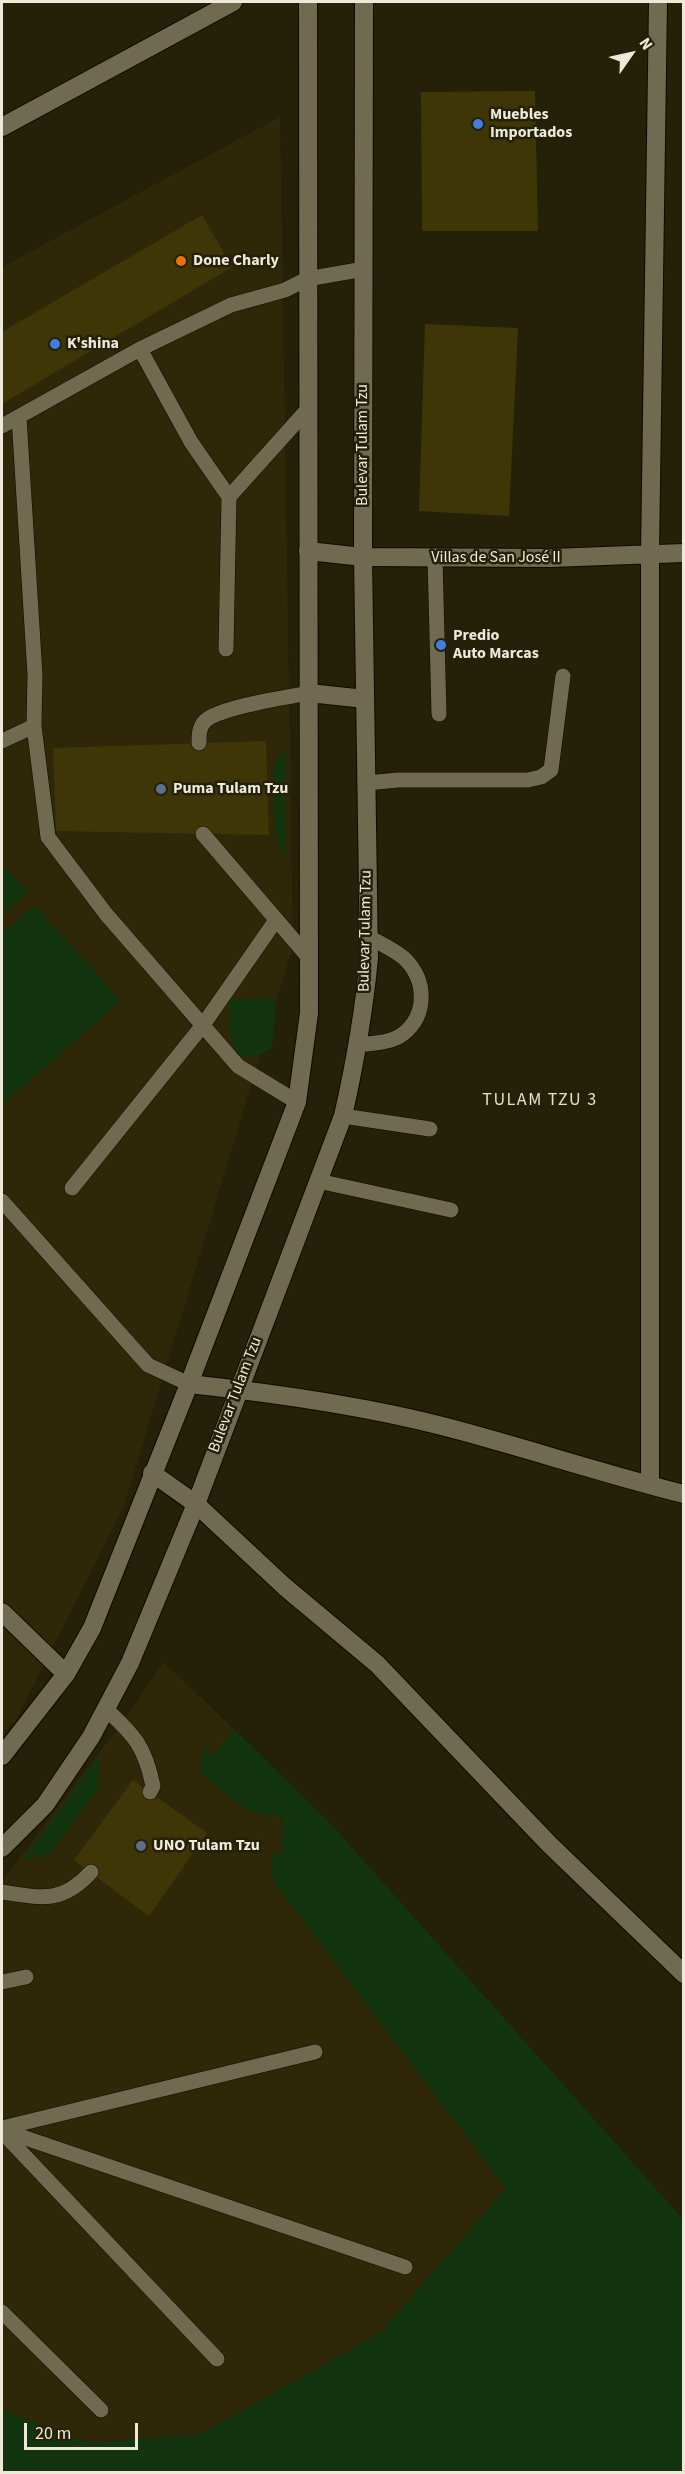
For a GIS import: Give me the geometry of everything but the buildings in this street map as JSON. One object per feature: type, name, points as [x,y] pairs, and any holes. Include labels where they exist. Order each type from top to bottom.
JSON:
[{"type":"main road","points":[[2,127],[232,2]]},
{"type":"main road","points":[[2,1756],[66,1674],[92,1628],[189,1384],[297,1101],[309,1013],[310,959],[307,410],[308,2]]},
{"type":"main road","name":"Bulevar Tulam Tzu","points":[[2,1848],[45,1805],[91,1737],[130,1663],[196,1504],[343,1116],[358,1045],[364,1008],[369,937],[363,557],[364,2]]},
{"type":"main road","points":[[650,1485],[650,553],[658,2]]},
{"type":"main road","name":"Villas de San José II","points":[[308,551],[363,557],[435,558],[551,558],[684,553]]},
{"type":"main road","points":[[309,693],[365,699]]},
{"type":"main road","points":[[189,1384],[238,1389],[353,1408],[444,1427],[684,1494]]},
{"type":"main road","points":[[152,1473],[196,1504],[285,1587],[377,1664],[549,1844],[684,1974]]},
{"type":"main road","points":[[2,1612],[66,1674]]},
{"type":"lane","points":[[2,426],[140,349],[231,305],[285,290],[307,279],[364,269]]},
{"type":"lane","points":[[140,349],[191,442],[229,497],[226,649]]},
{"type":"lane","points":[[229,497],[307,410]]},
{"type":"lane","points":[[19,417],[35,675],[34,726],[48,837],[106,914],[238,1066],[297,1101]]},
{"type":"lane","points":[[435,558],[439,714]]},
{"type":"lane","points":[[367,783],[398,780],[528,780],[541,777],[551,770],[563,676]]},
{"type":"lane","points":[[199,743],[199,732],[205,722],[216,715],[273,699],[309,693]]},
{"type":"lane","points":[[2,741],[34,726]]},
{"type":"lane","points":[[203,834],[310,959]]},
{"type":"lane","points":[[72,1188],[203,1025],[276,920]]},
{"type":"lane","points":[[358,1045],[386,1041],[403,1034],[415,1021],[422,1007],[421,982],[405,960],[369,937]]},
{"type":"lane","points":[[343,1116],[430,1129]]},
{"type":"lane","points":[[318,1181],[451,1210]]},
{"type":"lane","points":[[2,1201],[148,1365],[189,1384]]},
{"type":"lane","points":[[107,1710],[132,1733],[148,1760],[153,1786],[150,1792]]},
{"type":"lane","points":[[2,1892],[29,1897],[60,1896],[78,1887],[91,1872]]},
{"type":"lane","points":[[2,1982],[26,1977]]},
{"type":"lane","points":[[2,2130],[315,2052]]},
{"type":"lane","points":[[2,2130],[405,2267]]},
{"type":"lane","points":[[2,2130],[217,2359]]},
{"type":"lane","points":[[2,2312],[101,2410]]},
{"type":"shaded area","points":[[280,117],[293,946],[124,1506],[15,1722],[2,1733],[2,267]]},
{"type":"shaded area","points":[[163,1662],[235,1730],[211,1755],[202,1749],[247,1810],[283,1818],[282,1854],[271,1854],[272,1879],[507,2189],[380,2333],[201,2434],[89,2443],[2,2410],[2,1881],[131,1711]]},
{"type":"green space","points":[[285,747],[286,863],[275,835],[273,766]]},
{"type":"green space","points":[[2,864],[28,892],[2,915]]},
{"type":"green space","points":[[34,905],[121,1000],[2,1105],[2,934]]},
{"type":"green space","points":[[229,999],[276,999],[272,1048],[257,1056],[246,1057],[239,1053],[231,1035]]},
{"type":"green space","points":[[235,1730],[330,1823],[683,2219],[683,2472],[2,2472],[2,2410],[89,2443],[201,2434],[380,2333],[506,2189],[272,1879],[271,1854],[282,1853],[283,1818],[247,1810],[200,1773],[202,1748],[212,1755]]},
{"type":"green space","points":[[100,1754],[98,1789],[50,1853],[22,1861]]},
{"type":"place","name":"Muebles Importados","points":[[478,124]]},
{"type":"place","name":"Done Charly","points":[[181,261]]},
{"type":"place","name":"K'shina","points":[[55,344]]},
{"type":"place","name":"Predio Auto Marcas","points":[[441,645]]},
{"type":"place","name":"Puma Tulam Tzu","points":[[161,789]]},
{"type":"place","name":"UNO Tulam Tzu","points":[[141,1846]]},
{"type":"district","name":"TULAM TZU 3","points":[[540,1101]]}]
